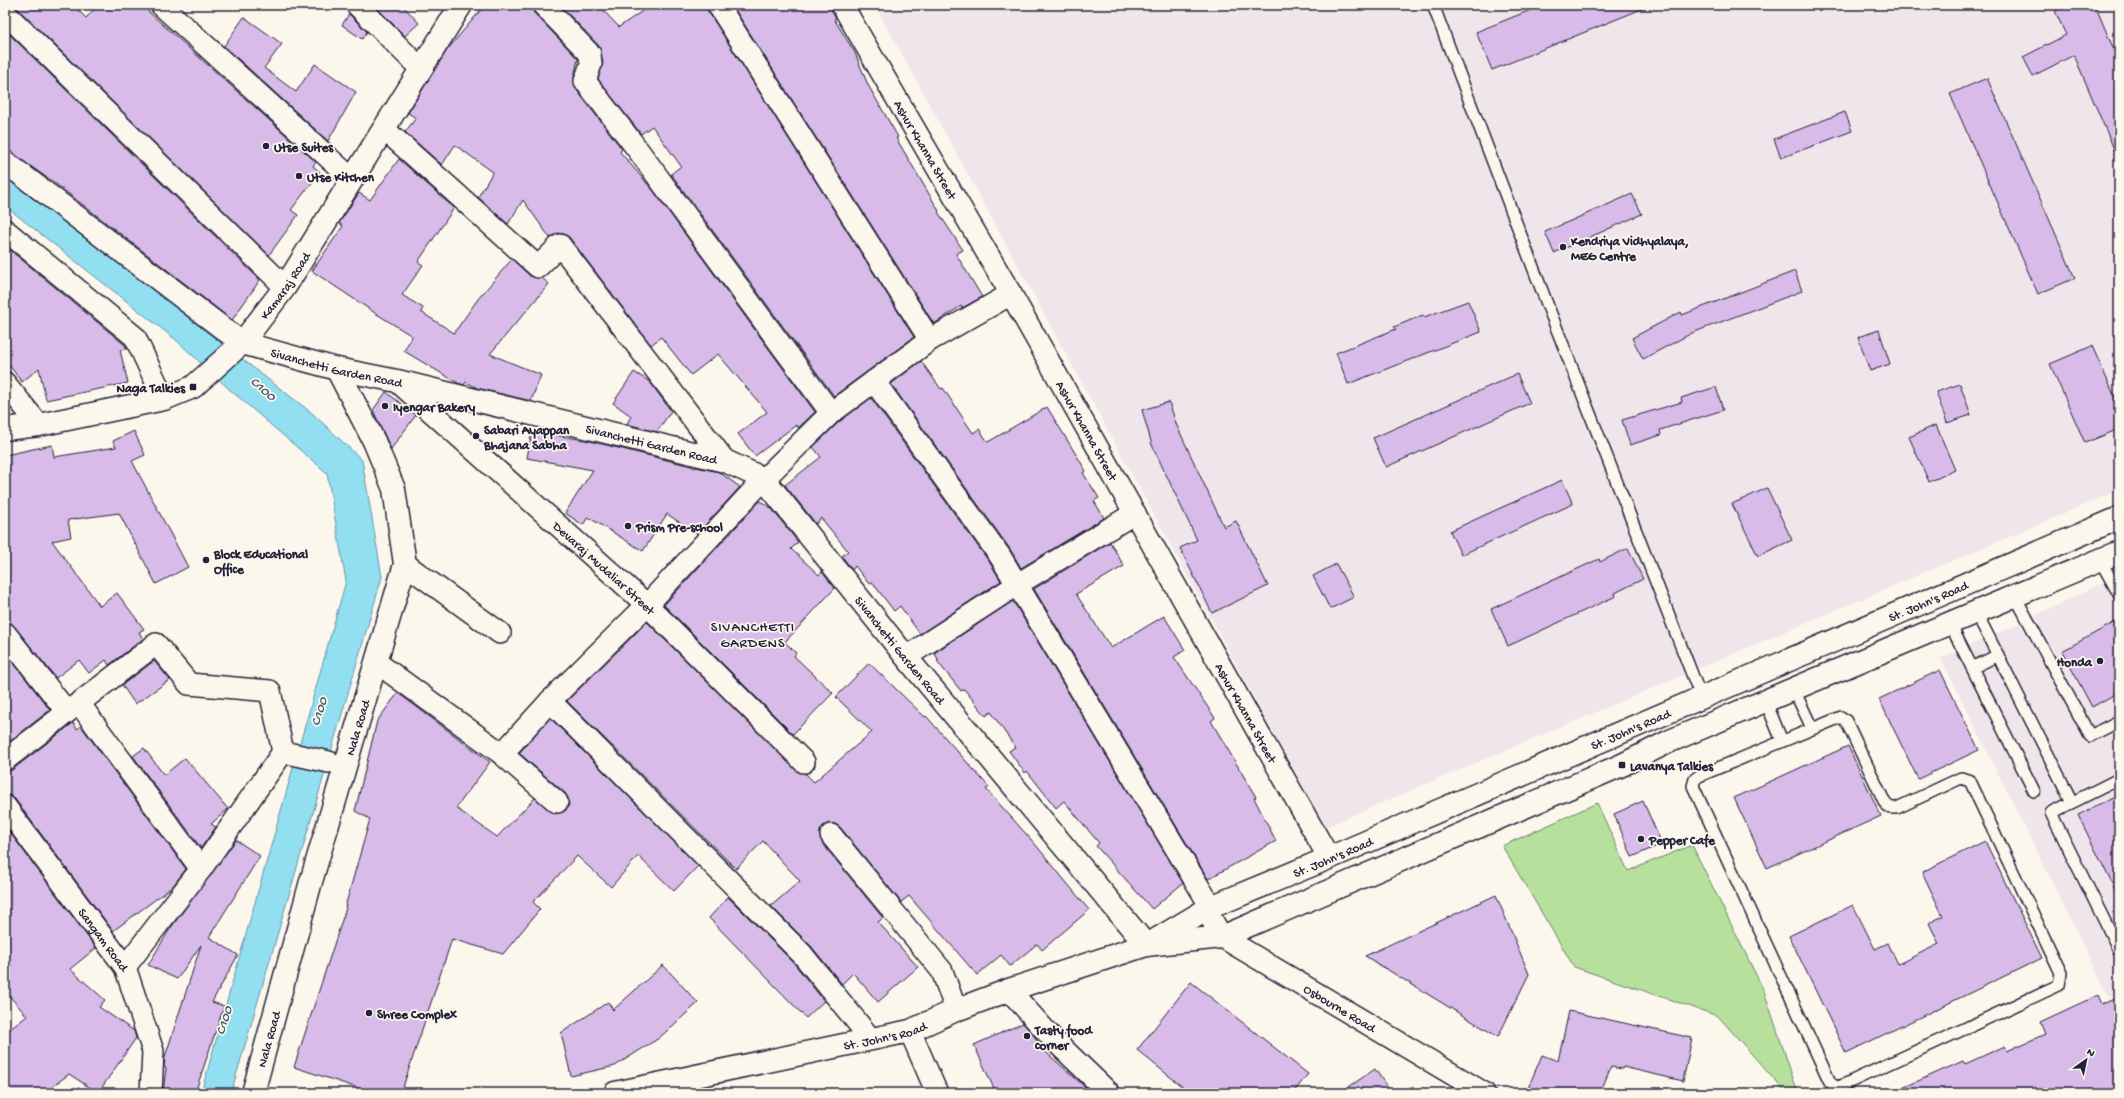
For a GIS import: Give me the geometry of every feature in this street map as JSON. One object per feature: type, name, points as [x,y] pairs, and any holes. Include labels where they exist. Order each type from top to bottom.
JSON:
[{"type":"street","points":[[161,5],[352,179]]},
{"type":"street","points":[[357,5],[421,69]]},
{"type":"street","name":"Kamaraj Road","points":[[5,429],[39,425],[164,399],[193,386],[242,343],[285,287],[461,5]]},
{"type":"street","points":[[543,5],[590,54],[591,64],[585,81],[638,150],[831,413]]},
{"type":"street","points":[[718,5],[930,340]]},
{"type":"street","name":"Ashur Khanna Street","points":[[842,5],[1136,513],[1329,858]]},
{"type":"street","points":[[5,13],[285,287]]},
{"type":"street","points":[[384,129],[538,267],[560,245],[725,461]]},
{"type":"street","name":"Sivanchetti Garden Road","points":[[5,162],[242,343],[337,369],[397,381],[725,461],[764,480],[906,657],[1146,945]]},
{"type":"street","points":[[5,230],[135,337],[164,399]]},
{"type":"street","points":[[502,754],[550,701],[647,605],[764,480],[831,413],[930,340],[1010,294]]},
{"type":"street","name":"Nala Road","points":[[253,1093],[310,885],[405,564],[394,489],[374,440],[337,369]]},
{"type":"street","name":"Devaraj Mudaliar Street","points":[[397,381],[647,605],[804,762]]},
{"type":"street","name":"Osbourne Road","points":[[874,381],[1000,556],[1018,584],[1209,909],[1222,937],[1484,1093]]},
{"type":"street","points":[[5,383],[39,425]]},
{"type":"street","points":[[906,657],[1018,584],[1136,513]]},
{"type":"street","name":"St. John's Road","points":[[615,1093],[679,1087],[870,1038],[910,1031],[956,1010],[1009,990],[1146,945],[1209,909],[2119,518]]},
{"type":"street","name":"St. John's Road","points":[[1146,945],[1222,937],[1622,765],[1670,741],[1766,702],[2110,556]]},
{"type":"street","points":[[405,564],[500,633]]},
{"type":"street","points":[[5,633],[73,708],[201,869]]},
{"type":"street","points":[[5,760],[156,644],[189,684],[270,691],[289,754]]},
{"type":"street","points":[[376,662],[502,754],[557,802]]},
{"type":"street","points":[[550,701],[802,954],[870,1038]]},
{"type":"street","points":[[289,754],[329,762]]},
{"type":"street","points":[[126,967],[289,754]]},
{"type":"street","name":"Sangam Road","points":[[5,806],[126,967],[153,1051],[151,1093]]},
{"type":"street","points":[[831,835],[942,971],[956,1010]]},
{"type":"street","points":[[1009,990],[1053,1039],[1109,1093]]},
{"type":"street","points":[[910,1031],[937,1093]]},
{"type":"lane","points":[[1433,5],[1552,316],[1702,697]]},
{"type":"lane","points":[[2110,556],[2119,594]]},
{"type":"lane","points":[[2015,596],[2090,736],[2119,721]]},
{"type":"lane","points":[[1976,612],[2072,802]]},
{"type":"lane","points":[[1950,624],[2034,791]]},
{"type":"lane","points":[[1972,668],[1998,655]]},
{"type":"lane","points":[[1794,690],[1812,728]]},
{"type":"lane","points":[[1766,702],[1782,741]]},
{"type":"lane","points":[[1841,717],[1846,721],[1885,803],[1890,808],[1897,808],[1961,778],[1970,781],[2061,973],[2059,985],[1839,1087],[1833,1085],[1693,786],[1695,779],[1699,776],[1812,728],[1841,717]]},
{"type":"lane","points":[[2119,779],[2051,813],[2119,950]]},
{"type":"shaded area","name":"Kendriya Vidhyalaya, MEG Centre","points":[[875,5],[2119,5],[2119,490],[1325,827]]},
{"type":"shaded area","points":[[2117,576],[2119,580],[2119,992],[2109,997],[1941,658],[2012,627]]},
{"type":"green space","points":[[1597,803],[1628,871],[1692,845],[1764,991],[1798,1093],[1786,1093],[1718,1016],[1574,967],[1502,846]]},
{"type":"water","name":"C100","points":[[5,170],[190,319],[312,413],[362,460],[382,577],[231,1093],[201,1093],[346,581],[327,473],[229,389],[176,340],[5,206]]},
{"type":"building","points":[[14,5],[73,5],[86,18],[98,5],[141,5],[316,162],[313,166],[320,172],[291,210],[298,215],[269,255]]},
{"type":"building","points":[[374,5],[402,5],[419,23],[405,36]]},
{"type":"building","points":[[485,5],[531,5],[534,13],[578,59],[574,77],[575,88],[622,149],[620,152],[652,189],[815,412],[798,428],[796,425],[755,456],[738,434],[767,412],[718,354],[691,375],[661,337],[651,345],[569,237],[558,233],[550,238],[523,200],[508,224],[478,197],[493,172],[455,145],[442,165],[405,132],[416,118],[408,113],[447,50]]},
{"type":"building","points":[[560,5],[598,5],[619,27],[651,5],[706,5],[708,11],[914,337],[834,396],[671,174],[681,166],[652,126],[641,134],[598,79],[603,63],[599,46]]},
{"type":"building","points":[[732,5],[830,5],[836,18],[834,19],[855,53],[868,85],[898,137],[896,138],[939,211],[938,212],[963,250],[956,254],[982,297],[962,308],[961,306],[934,324]]},
{"type":"building","points":[[1543,5],[1649,6],[1492,70],[1476,32]]},
{"type":"building","points":[[2070,5],[2095,5],[2119,62],[2119,161],[2074,55],[2033,76],[2023,57],[2066,35],[2055,11]]},
{"type":"building","points":[[349,14],[367,32],[362,39],[342,25]]},
{"type":"building","points":[[244,17],[282,44],[264,68],[296,92],[315,64],[356,92],[328,141],[224,46]]},
{"type":"building","points":[[5,30],[260,280],[232,320],[52,181],[5,149]]},
{"type":"building","points":[[1987,78],[2075,278],[2038,294],[1950,94]]},
{"type":"building","points":[[1845,112],[1852,131],[1781,158],[1774,139]]},
{"type":"building","points":[[399,159],[454,208],[418,262],[423,265],[402,295],[423,308],[421,312],[454,333],[478,299],[512,259],[530,276],[542,278],[549,284],[490,354],[541,375],[531,401],[477,388],[466,382],[464,385],[458,383],[429,366],[404,351],[412,336],[312,271],[343,226],[339,223],[359,193],[370,200]]},
{"type":"building","points":[[1632,194],[1642,214],[1554,253],[1545,232]]},
{"type":"building","points":[[5,246],[125,345],[127,349],[120,350],[128,383],[46,400],[39,368],[22,382],[5,360]]},
{"type":"building","points":[[1795,271],[1802,291],[1692,333],[1643,359],[1632,338],[1681,312],[1682,315]]},
{"type":"building","points":[[1468,301],[1481,332],[1348,384],[1336,353],[1396,329],[1394,327],[1423,315],[1424,317]]},
{"type":"building","points":[[1879,330],[1890,364],[1870,371],[1858,337]]},
{"type":"building","points":[[2092,346],[2119,406],[2119,429],[2085,443],[2050,364]]},
{"type":"building","points":[[921,361],[941,389],[943,388],[973,433],[979,429],[988,442],[1047,407],[1086,471],[1083,473],[1099,498],[1094,501],[1104,518],[1021,568],[1010,549],[891,384]]},
{"type":"building","points":[[634,372],[650,382],[671,411],[657,432],[627,424],[631,416],[613,403]]},
{"type":"building","points":[[1517,374],[1530,403],[1386,467],[1373,438]]},
{"type":"building","points":[[1960,384],[1971,415],[1947,423],[1936,392]]},
{"type":"building","points":[[1716,387],[1723,410],[1660,430],[1661,435],[1630,445],[1622,420],[1682,402],[1681,398]]},
{"type":"building","points":[[386,392],[416,415],[391,449],[373,410]]},
{"type":"building","points":[[871,398],[990,563],[1001,581],[920,634],[900,606],[894,611],[872,582],[869,584],[855,566],[852,570],[842,556],[848,551],[821,518],[816,524],[785,485],[821,457],[813,447],[839,422]]},
{"type":"building","points":[[1169,402],[1177,426],[1224,527],[1236,521],[1268,586],[1212,613],[1180,548],[1197,540],[1152,445],[1142,410]]},
{"type":"building","points":[[1936,425],[1955,470],[1929,482],[1909,437]]},
{"type":"building","points":[[134,431],[145,455],[132,461],[188,567],[156,584],[119,513],[68,520],[71,537],[52,541],[100,606],[117,593],[144,629],[139,632],[143,639],[109,665],[106,660],[89,673],[79,660],[56,678],[14,626],[5,621],[5,455],[52,445],[54,457],[116,447],[113,441]]},
{"type":"building","points":[[532,431],[590,441],[695,468],[719,472],[740,487],[697,534],[667,514],[643,551],[588,517],[583,525],[565,513],[593,470],[527,458]]},
{"type":"building","points":[[1562,480],[1573,504],[1461,555],[1450,531]]},
{"type":"building","points":[[1767,488],[1792,540],[1758,556],[1732,504]]},
{"type":"building","points":[[760,501],[771,508],[798,542],[791,549],[819,575],[822,572],[835,588],[785,642],[796,653],[794,656],[833,693],[793,734],[664,605]]},
{"type":"building","points":[[1110,542],[1124,566],[1076,594],[1111,648],[1164,616],[1185,650],[1174,657],[1215,718],[1211,721],[1256,797],[1254,798],[1276,841],[1208,879],[1034,589]]},
{"type":"building","points":[[1628,548],[1643,579],[1615,593],[1616,596],[1508,646],[1491,609],[1599,559],[1600,562]]},
{"type":"building","points":[[1336,564],[1354,597],[1330,609],[1313,576]]},
{"type":"building","points":[[1013,601],[1183,883],[1152,909],[1096,846],[1099,843],[1064,801],[1056,808],[1027,771],[1025,773],[1009,751],[1015,747],[991,712],[986,716],[964,689],[961,691],[937,661],[939,660],[934,653]]},
{"type":"building","points":[[2119,620],[2119,692],[2092,707],[2062,651]]},
{"type":"building","points":[[647,622],[796,770],[806,774],[814,782],[872,732],[836,697],[869,663],[925,717],[926,716],[989,787],[986,789],[1035,844],[1089,910],[1042,950],[1037,944],[1010,966],[1001,955],[977,975],[909,896],[901,902],[840,827],[829,823],[823,826],[820,831],[822,843],[883,918],[878,922],[918,967],[878,1002],[853,973],[842,984],[811,946],[771,906],[800,881],[763,841],[736,869],[567,701]]},
{"type":"building","points":[[5,652],[50,710],[5,745]]},
{"type":"building","points":[[154,661],[170,680],[135,704],[122,685]]},
{"type":"building","points":[[1940,670],[1979,750],[1918,779],[1879,699]]},
{"type":"building","points":[[398,693],[490,762],[456,808],[497,837],[535,798],[555,814],[566,810],[569,805],[568,798],[565,793],[519,753],[550,718],[698,866],[674,891],[638,856],[611,887],[577,856],[533,902],[540,909],[503,954],[452,939],[401,1093],[373,1093],[294,1067],[346,908],[345,907],[370,819],[355,811],[377,721]]},
{"type":"building","points":[[73,723],[77,729],[81,726],[186,869],[172,887],[113,931],[15,799],[5,794],[5,772],[12,770]]},
{"type":"building","points":[[1848,746],[1881,816],[1767,868],[1734,798]]},
{"type":"building","points":[[144,748],[164,775],[185,758],[228,809],[211,824],[216,827],[201,848],[133,756]]},
{"type":"building","points":[[2119,795],[2119,898],[2078,815]]},
{"type":"building","points":[[1643,801],[1662,844],[1632,857],[1614,814]]},
{"type":"building","points":[[5,826],[96,948],[70,969],[105,1000],[99,1007],[134,1031],[136,1038],[98,1093],[69,1074],[44,1093],[5,1093],[5,1033],[27,1016],[5,991]]},
{"type":"building","points":[[236,840],[260,856],[209,937],[238,955],[212,1002],[224,1006],[195,1093],[163,1093],[166,1068],[164,1067],[165,1057],[201,945],[177,979],[148,965],[170,929]]},
{"type":"building","points":[[1985,841],[2042,958],[1846,1053],[1789,936],[1853,905],[1875,949],[1888,943],[1898,964],[1939,944],[1929,923],[1943,916],[1922,872]]},
{"type":"building","points":[[1496,895],[1529,974],[1498,1037],[1365,956]]},
{"type":"building","points":[[728,897],[793,962],[824,1001],[806,1018],[709,918]]},
{"type":"building","points":[[663,965],[698,1003],[659,1038],[615,1066],[571,1076],[561,1033],[608,1002],[613,1010]]},
{"type":"building","points":[[1191,982],[1308,1074],[1293,1093],[1190,1093],[1137,1050]]},
{"type":"building","points":[[2098,995],[2102,1004],[2119,996],[2119,1093],[1891,1093],[1963,1061],[1965,1064],[2005,1046],[2007,1051],[2045,1034],[2040,1022]]},
{"type":"building","points":[[1569,1011],[1692,1038],[1683,1081],[1623,1067],[1622,1069],[1611,1067],[1600,1093],[1526,1093],[1542,1055],[1558,1061]]},
{"type":"building","points":[[1023,1023],[1035,1037],[1040,1047],[1092,1093],[996,1093],[974,1045]]},
{"type":"building","points":[[1375,1069],[1391,1093],[1340,1093]]},
{"type":"place","name":"Utse Suites","points":[[266,146]]},
{"type":"place","name":"Utse Kitchen","points":[[299,176]]},
{"type":"place","name":"Kendriya Vidhyalaya, MEG Centre","points":[[1563,247]]},
{"type":"place","name":"Naga Talkies","points":[[193,387]]},
{"type":"place","name":"Iyengar Bakery","points":[[385,406]]},
{"type":"place","name":"Sabari Ayappan Bhajana Sabha","points":[[476,436]]},
{"type":"place","name":"Prism Pre-school","points":[[628,526]]},
{"type":"place","name":"Block Educational Office","points":[[206,560]]},
{"type":"place","name":"Honda","points":[[2100,661]]},
{"type":"place","name":"Lavanya Talkies","points":[[1622,765]]},
{"type":"place","name":"Pepper Cafe","points":[[1641,839]]},
{"type":"place","name":"Shree Complex","points":[[369,1013]]},
{"type":"place","name":"Tasty food corner","points":[[1027,1036]]},
{"type":"district","name":"SIVANCHETTI GARDENS","points":[[753,634]]}]
